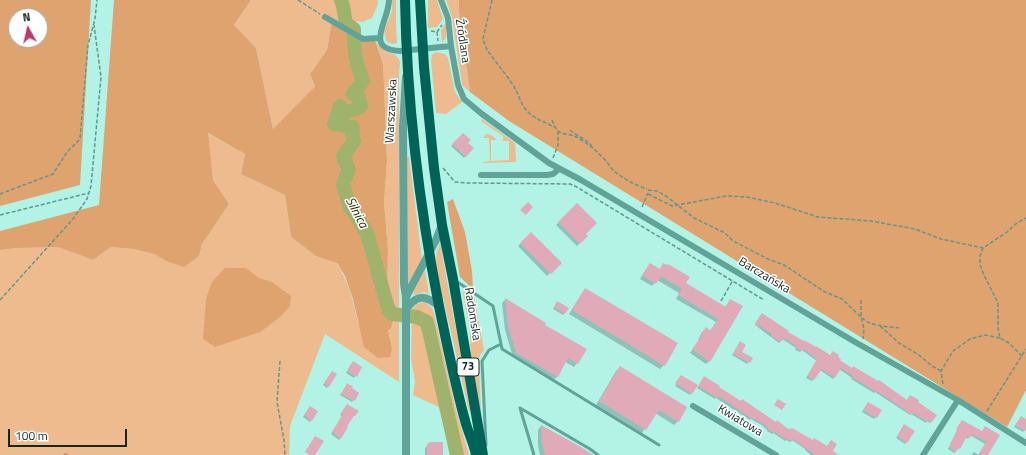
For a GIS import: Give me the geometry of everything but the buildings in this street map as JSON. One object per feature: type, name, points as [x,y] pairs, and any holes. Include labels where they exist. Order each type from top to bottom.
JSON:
[{"type":"main road","name":"73","points":[[405,0],[408,66]]},
{"type":"main road","name":"73","points":[[420,0],[422,48],[434,168],[442,225]]},
{"type":"main road","name":"Warszawska","points":[[408,66],[418,175],[429,254],[439,306]]},
{"type":"main road","name":"Radomska","points":[[442,225],[485,455]]},
{"type":"main road","name":"73","points":[[439,306],[466,424],[476,455]]},
{"type":"street","points":[[388,0],[387,14],[379,32],[379,38],[382,46],[392,50],[451,46]]},
{"type":"street","name":"Źródlana","points":[[440,0],[448,18],[458,85],[464,99],[549,163],[560,168]]},
{"type":"street","points":[[325,17],[363,39],[379,38]]},
{"type":"street","name":"Warszawska","points":[[406,455],[406,297],[404,284],[403,126],[404,86],[408,66]]},
{"type":"street","points":[[481,175],[547,175],[552,174],[560,168]]},
{"type":"street","name":"Barczańska","points":[[560,168],[860,345],[940,389],[1026,443]]},
{"type":"street","name":"Warszawska","points":[[406,297],[429,254],[442,225]]},
{"type":"street","points":[[406,309],[411,302],[421,297],[426,297],[439,306]]},
{"type":"street","points":[[923,455],[958,400]]},
{"type":"street","name":"Kwiatowa","points":[[693,406],[776,455]]},
{"type":"lane","points":[[453,279],[492,306],[502,349],[659,445]]},
{"type":"lane","points":[[485,455],[482,361],[489,350],[501,344]]},
{"type":"lane","points":[[534,455],[520,408],[598,455]]},
{"type":"path","points":[[0,194],[53,174],[66,152],[80,139],[88,45],[96,19],[97,0]]},
{"type":"path","points":[[298,0],[325,17]]},
{"type":"path","points":[[492,0],[483,39],[487,50],[513,85],[520,97],[520,102],[532,116],[554,128],[558,132],[563,134],[571,134],[593,148]]},
{"type":"path","points":[[0,300],[73,219],[87,199],[91,186],[101,77],[94,25]]},
{"type":"path","points":[[426,32],[437,32],[439,43]]},
{"type":"path","points":[[552,120],[554,128]]},
{"type":"path","points":[[570,130],[582,137],[615,171],[634,184],[648,190],[657,191],[678,204],[694,218],[725,233],[733,241],[768,259],[784,265],[825,292],[842,299],[866,323],[899,328]]},
{"type":"path","points":[[553,158],[558,145],[558,132]]},
{"type":"path","points":[[442,167],[455,182],[570,184],[575,186],[764,300]]},
{"type":"path","points":[[637,213],[644,204],[648,190]]},
{"type":"path","points":[[0,215],[89,193]]},
{"type":"path","points":[[648,194],[672,206],[726,196],[747,197],[775,203],[818,216],[871,221],[915,230],[941,239],[983,248]]},
{"type":"path","points":[[1000,338],[998,328],[998,303],[980,265],[980,256],[983,248],[1026,218]]},
{"type":"path","points":[[721,301],[731,283]]},
{"type":"path","points":[[860,345],[864,338],[864,329],[861,317],[861,300]]},
{"type":"path","points":[[880,326],[899,343],[919,355],[940,371],[943,384],[940,389]]},
{"type":"path","points":[[940,371],[953,351],[970,339],[985,335],[1000,338],[1009,343],[1022,356]]},
{"type":"path","points":[[984,416],[1026,349]]},
{"type":"path","points":[[280,361],[277,402],[284,440],[285,455]]},
{"type":"shaded area","points":[[0,0],[91,0],[80,185],[0,206]]},
{"type":"shaded area","points":[[114,0],[251,0],[234,25],[256,48],[273,129],[315,86],[310,74],[327,50],[332,20],[350,31],[375,40],[383,64],[384,85],[387,161],[384,202],[388,250],[387,291],[393,318],[391,328],[388,330],[392,348],[390,357],[378,358],[364,347],[353,299],[345,276],[337,263],[316,256],[291,237],[285,195],[241,174],[245,154],[208,133],[213,180],[229,204],[202,244],[199,256],[184,267],[166,261],[154,254],[134,249],[111,247],[93,260],[58,247],[0,250],[0,231],[99,205]]},
{"type":"shaded area","points":[[251,0],[346,0],[352,24],[350,31],[332,20],[327,50],[310,74],[315,86],[273,129],[256,48],[234,25]]},
{"type":"shaded area","points":[[348,0],[378,0],[378,4],[372,18],[362,22],[353,21]]},
{"type":"shaded area","points":[[392,0],[396,0],[397,43],[392,44],[386,41],[384,31],[392,11]]},
{"type":"shaded area","points":[[428,0],[437,0],[443,19],[437,27],[428,28]]},
{"type":"shaded area","points":[[446,0],[459,0],[459,12],[470,92],[462,85],[452,17]]},
{"type":"shaded area","points":[[459,0],[1026,0],[1026,390],[1007,427],[509,121],[470,92],[459,12]]},
{"type":"shaded area","points":[[446,23],[446,38],[442,42],[441,30]]},
{"type":"shaded area","points":[[376,42],[386,52],[394,54],[400,62],[399,382],[325,334],[290,426],[289,455],[0,455],[0,250],[58,247],[93,260],[111,247],[134,249],[154,254],[166,261],[199,256],[202,244],[229,204],[213,180],[207,133],[245,154],[241,174],[285,195],[291,237],[316,256],[336,262],[347,284],[358,323],[392,348],[388,329],[388,250],[384,202],[387,161],[383,64]]},
{"type":"shaded area","points":[[436,52],[445,54],[448,58],[455,92],[462,102],[446,114],[436,113],[431,61],[432,55]]},
{"type":"shaded area","points":[[482,119],[515,143],[516,162],[483,163],[490,161],[489,138],[483,138],[486,134],[491,135],[497,140],[491,140],[491,161],[509,160],[509,141],[503,141],[503,136],[481,121]]},
{"type":"shaded area","points":[[409,156],[422,260],[408,285],[407,158]]},
{"type":"shaded area","points":[[453,199],[465,232],[472,271],[473,289],[460,277],[447,202]]},
{"type":"shaded area","points":[[440,243],[471,411],[469,411],[437,271],[436,260]]},
{"type":"shaded area","points":[[225,268],[246,268],[259,278],[272,282],[291,296],[290,306],[280,317],[260,332],[215,347],[203,339],[206,299],[212,282]]},
{"type":"shaded area","points":[[425,270],[429,294],[424,292],[413,295],[415,289]]},
{"type":"shaded area","points":[[464,291],[474,297],[484,350],[480,355],[479,360],[481,413],[471,359],[470,331],[463,293]]},
{"type":"shaded area","points":[[425,302],[432,308],[434,313],[456,410],[469,455],[453,455],[441,408],[413,395],[415,381],[411,359],[412,309],[416,304]]},
{"type":"waterway","name":"Silnica","points":[[341,0],[346,23],[354,29],[354,43],[358,68],[363,81],[353,94],[359,97],[361,107],[345,113],[340,106],[334,124],[353,127],[352,136],[354,141],[343,156],[349,170],[343,184],[349,205],[367,233],[388,308],[392,314],[417,317],[427,322],[457,455]]}]
